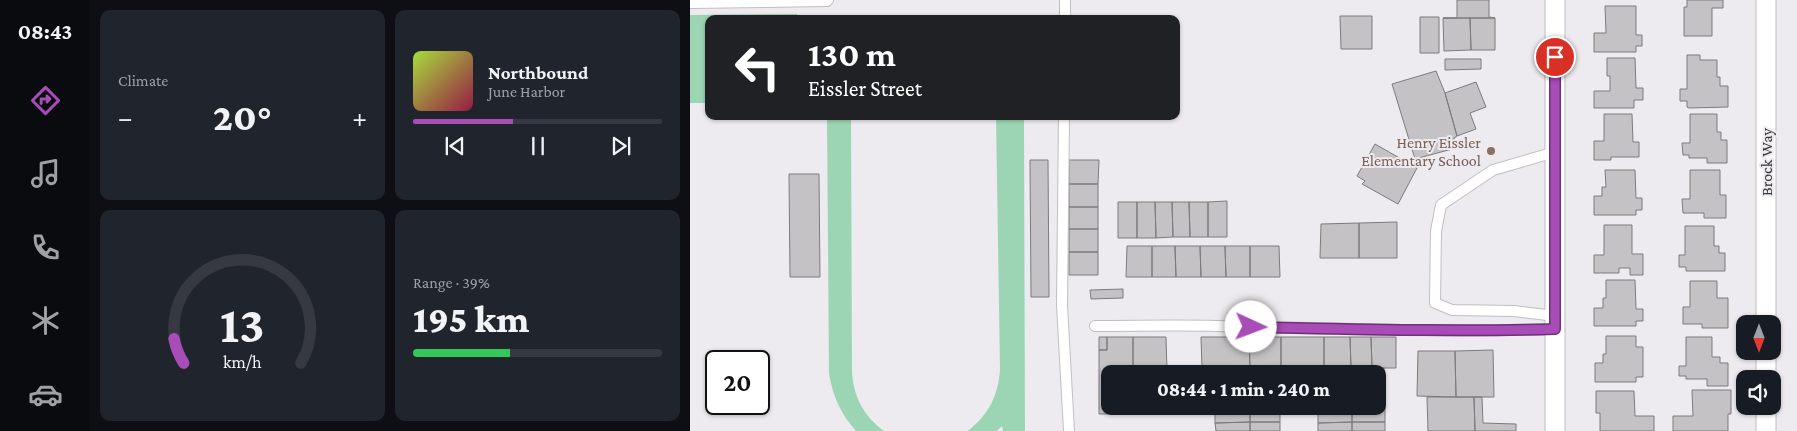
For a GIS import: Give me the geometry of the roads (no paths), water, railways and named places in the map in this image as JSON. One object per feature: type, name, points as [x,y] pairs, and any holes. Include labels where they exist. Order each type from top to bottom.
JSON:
[{"type":"street","points":[[1555,0],[1555,431]]},
{"type":"street","name":"Brock Way","points":[[1766,0],[1766,315]]},
{"type":"street","points":[[1766,415],[1766,431]]},
{"type":"lane","points":[[690,3],[827,2],[828,0]]},
{"type":"lane","points":[[1065,0],[1065,15]]},
{"type":"lane","points":[[1064,120],[1062,306],[1069,431]]},
{"type":"lane","points":[[1555,152],[1493,170],[1441,205],[1436,231],[1435,303],[1452,310],[1525,312],[1555,322]]},
{"type":"lane","points":[[1095,326],[1505,330],[1555,322]]},
{"type":"place","name":"Henry Eissler Elementary School","points":[[1491,151]]}]
